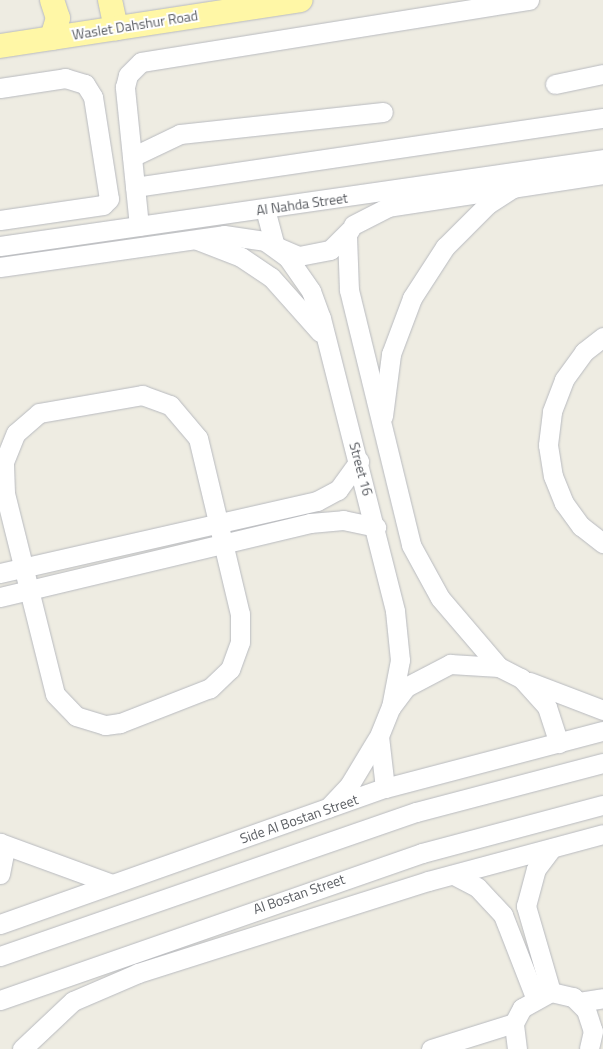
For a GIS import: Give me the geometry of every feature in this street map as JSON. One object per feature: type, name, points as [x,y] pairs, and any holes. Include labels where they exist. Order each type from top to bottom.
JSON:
[{"type":"main road","points":[[52,0],[58,18],[52,38]]},
{"type":"main road","points":[[110,0],[116,28]]},
{"type":"main road","name":"Waslet Dahshur Road","points":[[0,46],[300,0]]},
{"type":"street","points":[[139,226],[125,87],[128,75],[141,62],[529,0]]},
{"type":"street","points":[[555,84],[603,74]]},
{"type":"street","points":[[0,88],[64,78],[86,84],[93,97],[108,199],[104,205],[0,220]]},
{"type":"street","points":[[132,157],[180,134],[383,112]]},
{"type":"street","points":[[135,187],[603,118]]},
{"type":"street","name":"Al Nahda Street","points":[[0,267],[191,238],[241,236],[310,257],[330,250],[350,230],[388,206],[603,159]]},
{"type":"street","name":"Al Nahda Street","points":[[0,246],[355,197],[512,180],[603,174]]},
{"type":"street","points":[[384,444],[391,354],[412,298],[445,247],[512,180]]},
{"type":"street","name":"Street 16","points":[[355,197],[350,230],[348,290],[384,444],[411,545],[422,566],[458,622],[499,667]]},
{"type":"street","points":[[265,209],[275,246]]},
{"type":"street","points":[[191,238],[225,250],[271,277],[298,302],[328,346]]},
{"type":"street","name":"Street 16","points":[[275,246],[311,291],[328,346],[376,527],[399,636],[399,668],[391,707]]},
{"type":"street","points":[[603,337],[584,352],[564,380],[552,412],[548,446],[553,476],[564,503],[581,526],[603,543]]},
{"type":"street","points":[[127,394],[170,405],[198,438],[224,543],[242,628],[230,669],[210,688],[120,723],[105,725],[76,716],[55,694],[5,492],[4,462],[16,433],[39,413],[127,394]]},
{"type":"street","points":[[0,574],[328,496],[346,481],[359,461]]},
{"type":"street","points":[[0,597],[224,543],[332,520],[376,527]]},
{"type":"street","points":[[325,811],[350,784],[379,736],[391,707],[413,682],[450,664],[499,667],[521,678],[603,710]]},
{"type":"street","points":[[521,678],[547,707],[559,744]]},
{"type":"street","name":"Side Al Bostan Street","points":[[0,924],[325,811],[385,788],[603,731]]},
{"type":"street","points":[[379,736],[385,788]]},
{"type":"street","points":[[0,956],[407,815],[603,763]]},
{"type":"street","name":"Al Bostan Street","points":[[0,1000],[130,952],[422,854],[603,806]]},
{"type":"street","points":[[22,1049],[73,1001],[138,973],[454,875],[603,834]]},
{"type":"street","points":[[0,843],[112,884]]},
{"type":"street","points":[[0,843],[4,854],[0,874]]},
{"type":"street","points":[[543,995],[526,906],[536,869],[552,848]]},
{"type":"street","points":[[454,875],[487,895],[503,915],[543,995]]},
{"type":"street","points":[[130,952],[138,973]]},
{"type":"street","points":[[517,1049],[514,1024],[522,1008],[543,995],[579,1002],[603,998]]},
{"type":"street","points":[[579,1002],[591,1020],[589,1049]]},
{"type":"street","points":[[431,1049],[514,1024]]}]
